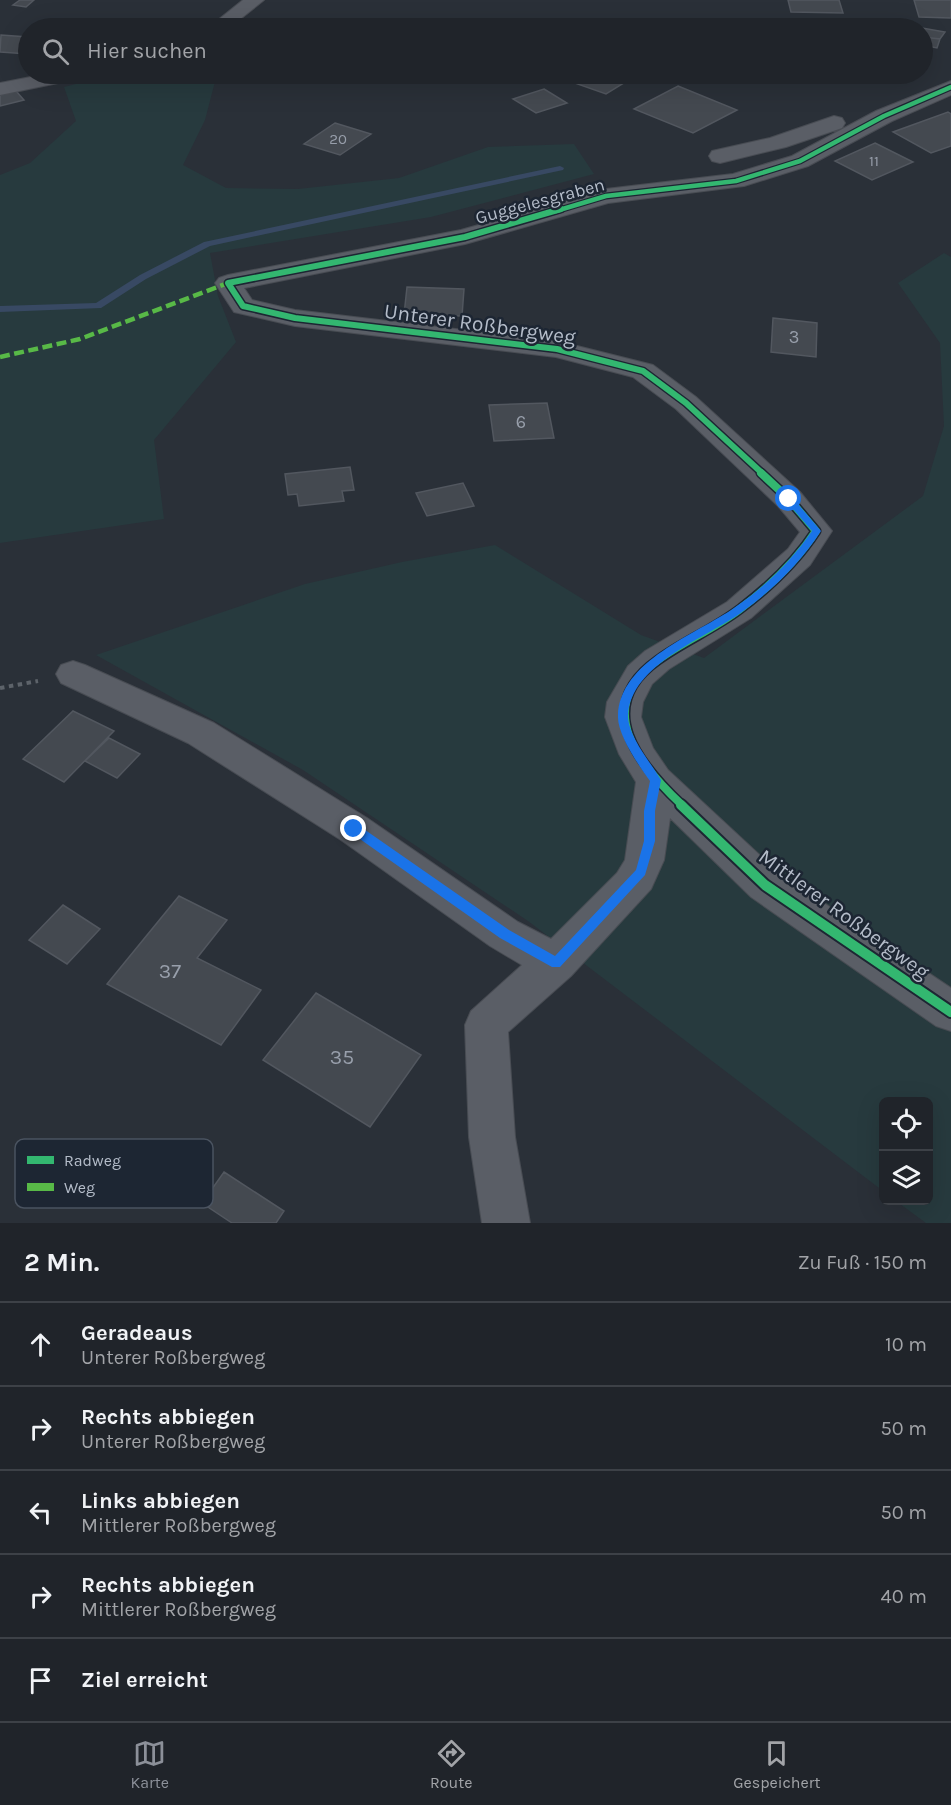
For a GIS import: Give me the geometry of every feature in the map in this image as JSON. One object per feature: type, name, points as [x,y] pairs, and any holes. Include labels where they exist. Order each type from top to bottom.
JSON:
[{"type":"street","points":[[231,18],[255,0]]},
{"type":"street","points":[[933,80],[951,72]]},
{"type":"street","points":[[0,89],[25,84]]},
{"type":"street","points":[[720,156],[807,135],[924,84]]},
{"type":"street","name":"Guggelesgraben","points":[[228,283],[465,237],[606,196],[736,181],[800,161],[884,116],[951,87]]},
{"type":"street","name":"Unterer Roßbergweg","points":[[228,283],[243,306],[295,318],[557,349],[643,371],[686,403],[789,499],[816,531],[799,557],[739,610],[657,660],[640,675],[627,698]]},
{"type":"street","points":[[73,674],[201,733],[354,829],[504,934],[556,963]]},
{"type":"street","name":"Mittlerer Roßbergweg","points":[[627,698],[623,717],[637,754],[655,780],[765,885],[951,1012]]},
{"type":"street","points":[[506,1223],[492,1137],[486,1025],[514,997],[556,963],[641,872],[649,841],[650,811],[655,780]]},
{"type":"green space","points":[[76,84],[214,84],[205,120],[183,165],[226,188],[298,189],[399,178],[488,147],[574,144],[594,174],[431,217],[210,253],[218,296],[236,342],[154,440],[164,519],[0,543],[0,175],[30,163],[76,121],[64,87]]},
{"type":"green space","points":[[944,253],[951,257],[951,1223],[926,1223],[901,1205],[933,1205],[933,1097],[879,1097],[879,1188],[528,921],[303,770],[96,655],[305,584],[402,562],[495,545],[641,635],[704,658],[923,496],[944,426],[940,343],[898,283]]},
{"type":"building","points":[[20,0],[34,0],[26,7],[13,5]]},
{"type":"building","points":[[788,0],[839,0],[843,13],[791,12]]},
{"type":"building","points":[[914,0],[951,0],[951,18],[919,17]]},
{"type":"building","points":[[933,30],[945,32],[940,39],[933,38]]},
{"type":"building","points":[[1,35],[18,36],[18,53],[0,52]]},
{"type":"building","points":[[933,38],[940,39],[937,48],[933,47]]},
{"type":"building","points":[[577,84],[622,84],[606,94]]},
{"type":"building","points":[[678,86],[737,110],[693,133],[634,109]]},
{"type":"building","points":[[544,89],[567,103],[536,113],[513,99]]},
{"type":"building","points":[[16,91],[24,100],[0,106],[0,95]]},
{"type":"building","points":[[948,112],[951,114],[951,146],[931,153],[893,132]]},
{"type":"building","points":[[335,123],[371,134],[340,155],[304,144]]},
{"type":"building","points":[[875,143],[913,162],[872,180],[835,161]]},
{"type":"building","points":[[407,287],[464,289],[462,316],[404,315]]},
{"type":"building","points":[[773,318],[817,323],[816,357],[771,352]]},
{"type":"building","points":[[547,403],[554,438],[494,441],[489,405]]},
{"type":"building","points":[[350,467],[354,490],[342,491],[344,501],[299,506],[297,494],[288,495],[285,474]]},
{"type":"building","points":[[463,483],[474,506],[427,516],[416,493]]},
{"type":"building","points":[[73,711],[114,731],[64,782],[23,759]]},
{"type":"building","points":[[109,738],[140,754],[117,778],[85,761]]},
{"type":"building","points":[[179,896],[227,920],[197,958],[261,990],[221,1045],[107,984]]},
{"type":"building","points":[[63,905],[100,929],[67,964],[29,940]]},
{"type":"building","points":[[316,993],[421,1055],[370,1127],[263,1060]]},
{"type":"building","points":[[224,1172],[284,1211],[276,1223],[232,1223],[210,1208],[213,1208],[213,1188]]},
{"type":"waterway","name":"Guggelesgraben","points":[[0,309],[98,306],[143,277],[207,244],[560,168]]},
{"type":"marked path","points":[[0,357],[80,339],[228,283]]},
{"type":"cycle path","points":[[951,87],[884,116],[800,161],[736,181],[606,196],[465,237],[228,283],[243,306],[295,318],[557,349],[643,371],[686,403],[789,499],[816,531],[799,557],[739,610],[657,660],[640,675],[625,702],[623,717],[637,754],[655,780],[765,885],[951,1012]]},
{"type":"route","points":[[354,829],[504,934],[556,963],[608,910],[641,872],[649,841],[650,811],[655,780],[637,754],[623,717],[627,698],[640,675],[657,660],[739,610],[799,557],[816,531],[789,499]]}]
